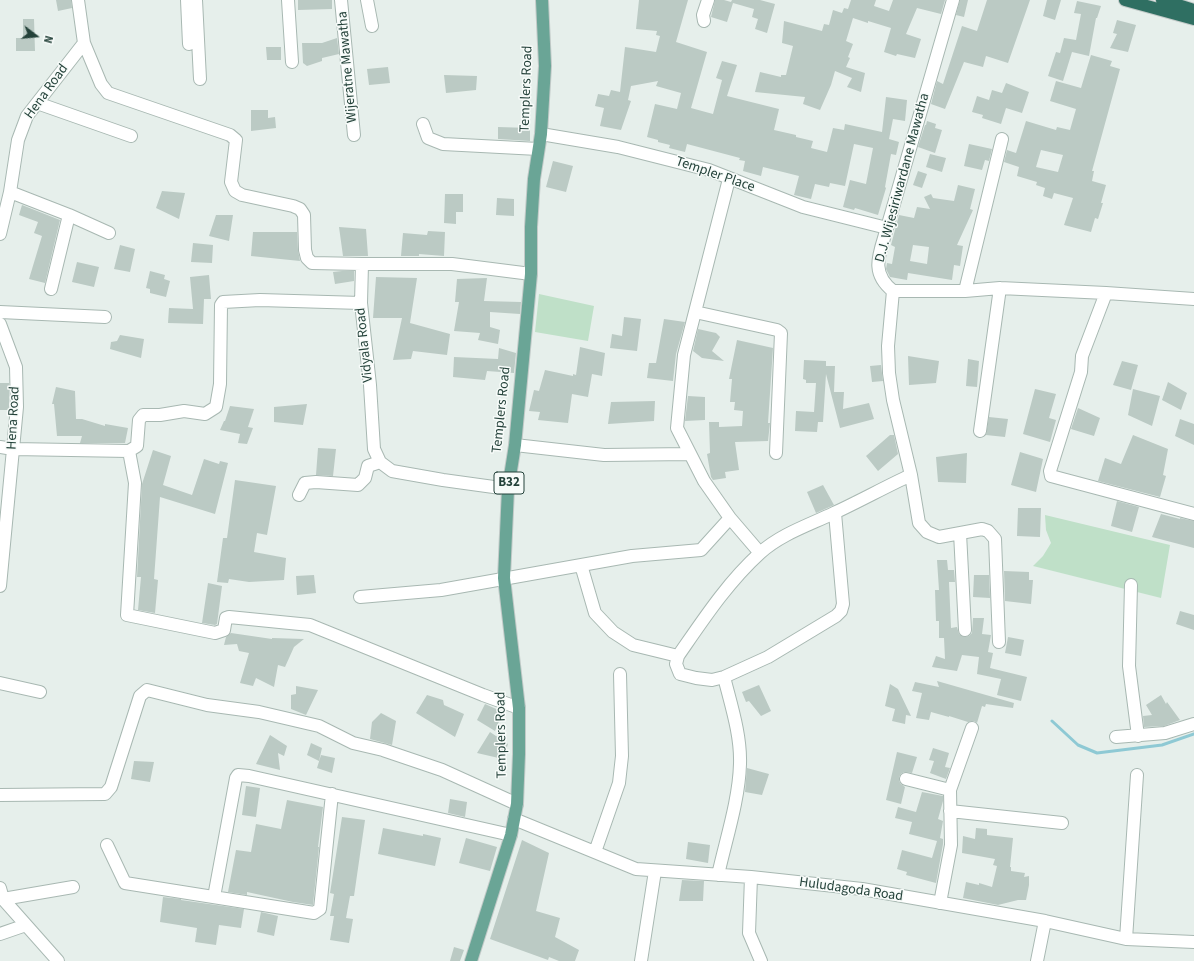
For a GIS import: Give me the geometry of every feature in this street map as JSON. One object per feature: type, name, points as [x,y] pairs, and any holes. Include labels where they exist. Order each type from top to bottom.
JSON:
[{"type":"highway","points":[[1125,0],[1194,19]]},
{"type":"highway","points":[[1162,0],[1194,10]]},
{"type":"main road","name":"Templers Road","points":[[471,961],[511,835],[517,804],[519,708],[504,578],[508,489],[515,446],[531,274],[531,227],[534,178],[541,134],[545,66],[542,0]]},
{"type":"street","points":[[78,0],[84,43],[101,84],[108,93],[230,134],[236,140],[231,182],[235,191],[242,196],[293,206],[300,209],[304,215],[305,250],[307,258],[312,263],[452,264],[531,274]]},
{"type":"street","points":[[187,0],[189,44]]},
{"type":"street","points":[[196,0],[200,79]]},
{"type":"street","points":[[288,0],[292,62]]},
{"type":"street","name":"Wijeratne Mawatha","points":[[341,0],[354,135]]},
{"type":"street","points":[[367,0],[372,26]]},
{"type":"street","points":[[704,21],[703,15],[708,0]]},
{"type":"street","name":"D.J. Wijesiriwardane Mawatha","points":[[893,292],[880,278],[878,266],[887,228],[953,0]]},
{"type":"street","name":"Hena Road","points":[[0,234],[10,192],[18,140],[27,116],[84,43]]},
{"type":"street","points":[[37,103],[131,136]]},
{"type":"street","points":[[423,124],[428,138],[443,144],[538,148]]},
{"type":"street","name":"Templer Place","points":[[541,134],[618,147],[709,170],[803,207],[887,228]]},
{"type":"street","points":[[964,291],[1002,139]]},
{"type":"street","points":[[729,178],[684,355],[677,428],[704,481],[730,518],[760,553]]},
{"type":"street","points":[[10,192],[69,215],[109,233]]},
{"type":"street","points":[[51,289],[69,215]]},
{"type":"street","name":"Vidyala Road","points":[[362,264],[361,303],[370,385],[374,449],[380,462]]},
{"type":"street","points":[[980,431],[1000,288]]},
{"type":"street","points":[[999,642],[995,540],[988,530],[982,529],[939,537],[927,532],[919,522],[911,475],[893,400],[889,373],[888,346],[893,292],[964,291],[1000,288],[1194,299]]},
{"type":"street","points":[[1106,293],[1082,356],[1081,372],[1050,471],[1051,476],[1194,514]]},
{"type":"street","points":[[0,447],[130,451],[137,446],[139,420],[143,415],[160,415],[184,411],[205,414],[216,407],[220,384],[221,304],[223,302],[260,300],[361,303]]},
{"type":"street","points":[[0,312],[105,317]]},
{"type":"street","points":[[695,312],[777,330],[781,334],[776,454]]},
{"type":"street","name":"Hena Road","points":[[0,324],[16,368],[17,407],[0,586]]},
{"type":"street","points":[[515,446],[604,454],[690,454]]},
{"type":"street","points":[[130,451],[135,483],[127,615],[215,633],[224,630],[226,618],[229,616],[310,625],[483,695],[519,708]]},
{"type":"street","points":[[299,495],[305,484],[310,482],[358,485],[365,478],[368,466],[380,462],[392,471],[442,480],[508,489]]},
{"type":"street","points":[[835,513],[843,604],[841,611],[836,616],[768,657],[724,677],[712,680],[680,674],[676,664],[678,656],[720,596],[760,553],[778,539],[800,527],[835,513],[911,475]]},
{"type":"street","points":[[360,597],[441,590],[632,556],[701,550],[730,518]]},
{"type":"street","points":[[960,533],[965,630]]},
{"type":"street","points":[[581,565],[595,613],[613,632],[633,645],[678,656]]},
{"type":"street","points":[[1131,585],[1128,666],[1138,736]]},
{"type":"street","points":[[595,852],[619,783],[622,756],[620,674]]},
{"type":"street","points":[[718,875],[738,789],[740,763],[738,733],[724,677]]},
{"type":"street","points":[[0,683],[40,692]]},
{"type":"street","points":[[0,795],[105,794],[111,787],[140,696],[147,690],[207,705],[258,712],[319,726],[354,743],[383,750],[442,770],[517,804]]},
{"type":"street","points":[[1116,737],[1165,733],[1194,724]]},
{"type":"street","points":[[940,903],[950,846],[950,790],[972,728]]},
{"type":"street","points":[[214,897],[236,778],[238,775],[332,794],[511,835]]},
{"type":"street","points":[[1126,940],[1137,775]]},
{"type":"street","points":[[906,779],[950,790]]},
{"type":"street","points":[[107,846],[125,883],[314,913],[320,909],[332,794]]},
{"type":"street","points":[[950,811],[1062,823]]},
{"type":"street","name":"Huludagoda Road","points":[[514,819],[636,869],[751,877],[862,889],[1045,921],[1126,940],[1194,942]]},
{"type":"street","points":[[641,961],[655,871]]},
{"type":"street","points":[[751,877],[749,933],[761,961]]},
{"type":"street","points":[[1,894],[73,887]]},
{"type":"street","points":[[1,894],[58,961]]},
{"type":"street","points":[[1037,961],[1045,921]]},
{"type":"street","points":[[0,934],[26,925]]},
{"type":"green space","points":[[539,294],[594,306],[588,341],[535,332]]},
{"type":"green space","points":[[1045,515],[1170,545],[1161,598],[1033,566],[1043,556],[1051,543],[1046,530]]},
{"type":"building","points":[[56,0],[71,0],[72,8],[58,11]]},
{"type":"building","points":[[298,0],[332,0],[332,9],[298,10]]},
{"type":"building","points":[[639,0],[688,0],[676,42],[707,52],[691,108],[713,114],[722,80],[716,78],[722,61],[737,65],[727,96],[779,109],[774,130],[813,141],[811,148],[827,152],[833,128],[844,130],[845,124],[882,132],[886,97],[907,100],[905,121],[893,119],[889,139],[899,142],[896,155],[891,154],[886,188],[878,215],[855,208],[854,210],[843,207],[850,180],[866,184],[873,148],[854,144],[845,186],[830,183],[829,187],[815,184],[811,199],[794,195],[799,176],[763,167],[761,176],[743,171],[745,161],[739,160],[740,158],[687,144],[685,152],[669,148],[670,145],[647,137],[655,104],[677,109],[681,93],[656,86],[658,81],[631,86],[628,100],[631,101],[621,130],[600,126],[604,108],[595,106],[598,94],[609,96],[611,90],[620,92],[625,47],[656,52],[660,36],[656,35],[657,31],[636,29]]},
{"type":"building","points":[[715,0],[731,2],[732,0],[760,0],[775,4],[767,33],[755,29],[758,19],[752,17],[754,9],[733,3],[727,22],[711,17]]},
{"type":"building","points":[[851,0],[876,0],[874,6],[889,11],[893,0],[945,0],[941,14],[917,8],[906,34],[921,39],[915,58],[897,54],[896,56],[884,52],[891,28],[853,18],[846,41],[853,44],[848,57],[850,58],[846,67],[865,73],[861,92],[847,87],[852,78],[835,71],[831,85],[820,110],[803,104],[805,97],[755,92],[760,72],[781,77],[781,75],[786,75],[793,46],[782,43],[784,21],[822,31],[824,24],[829,25],[833,10],[842,13],[844,8],[848,9]]},
{"type":"building","points":[[960,0],[968,0],[964,17],[956,15]]},
{"type":"building","points":[[987,0],[1030,0],[1008,63],[986,56],[983,67],[964,62],[945,109],[931,104],[937,81],[943,84],[962,26],[977,31]]},
{"type":"building","points":[[1047,0],[1061,0],[1055,20],[1043,16]]},
{"type":"building","points":[[1077,1],[1101,6],[1096,18],[1089,56],[1072,52],[1063,81],[1048,76],[1056,52],[1060,53],[1064,38],[1076,40],[1081,14],[1074,13]]},
{"type":"building","points":[[23,19],[34,19],[35,51],[16,51],[16,38],[23,38]]},
{"type":"building","points":[[1117,20],[1136,25],[1128,52],[1110,48],[1117,34],[1113,33]]},
{"type":"building","points":[[337,38],[339,54],[322,58],[322,61],[307,66],[303,63],[302,43],[322,43]]},
{"type":"building","points":[[266,47],[281,47],[281,60],[267,60]]},
{"type":"building","points":[[1091,55],[1112,61],[1110,66],[1120,69],[1092,171],[1094,171],[1092,181],[1106,185],[1101,203],[1103,203],[1098,219],[1095,218],[1091,232],[1064,225],[1073,198],[1054,193],[1052,199],[1043,196],[1045,188],[1036,185],[1037,182],[1017,176],[1019,167],[1004,162],[1007,150],[1016,153],[1026,121],[1056,130],[1057,127],[1070,130],[1076,109],[1050,101],[1056,81],[1081,88]],"holes":[[[1041,150],[1063,155],[1058,172],[1036,167]]]},
{"type":"building","points":[[388,67],[390,83],[369,85],[367,69]]},
{"type":"building","points":[[444,75],[477,76],[476,90],[446,93]]},
{"type":"building","points":[[1006,83],[1029,92],[1022,113],[1006,108],[1001,124],[982,118],[983,115],[972,112],[977,96],[989,100],[992,90],[1002,93]]},
{"type":"building","points":[[251,110],[268,110],[268,118],[275,117],[276,128],[251,131]]},
{"type":"building","points":[[927,121],[936,124],[935,128],[942,130],[935,153],[918,147]]},
{"type":"building","points":[[498,127],[530,128],[530,141],[498,139]]},
{"type":"building","points":[[969,144],[992,149],[989,161],[985,160],[982,170],[964,166]]},
{"type":"building","points":[[930,154],[946,158],[942,172],[926,167]]},
{"type":"building","points":[[553,161],[573,166],[566,192],[546,187]]},
{"type":"building","points":[[918,171],[927,174],[922,188],[913,185]]},
{"type":"building","points":[[958,185],[975,189],[970,209],[973,210],[957,245],[963,246],[960,266],[954,265],[952,280],[908,273],[907,280],[890,277],[886,269],[887,263],[892,264],[895,247],[891,245],[899,215],[914,218],[917,207],[930,209],[924,197],[931,194],[933,198],[954,201]],"holes":[[[913,245],[929,247],[927,264],[910,261]]]},
{"type":"building","points":[[162,191],[185,193],[179,219],[156,208]]},
{"type":"building","points":[[445,194],[463,194],[463,212],[456,212],[456,224],[444,223]]},
{"type":"building","points":[[497,198],[514,199],[514,216],[496,215]]},
{"type":"building","points":[[22,205],[60,220],[45,283],[29,279],[42,236],[34,233],[38,222],[19,215]]},
{"type":"building","points":[[216,215],[233,215],[229,241],[209,236]]},
{"type":"building","points":[[339,227],[366,229],[368,256],[343,256]]},
{"type":"building","points":[[428,231],[445,232],[444,256],[419,254],[419,256],[401,256],[403,233],[427,235]]},
{"type":"building","points":[[253,232],[297,232],[300,261],[251,256]]},
{"type":"building","points":[[193,243],[213,245],[212,263],[191,262]]},
{"type":"building","points":[[120,245],[135,249],[130,272],[114,269]]},
{"type":"building","points":[[77,262],[99,267],[94,287],[72,282]]},
{"type":"building","points":[[150,271],[165,275],[164,279],[170,281],[166,297],[150,293],[150,289],[146,288]]},
{"type":"building","points":[[354,271],[354,281],[335,284],[333,272]]},
{"type":"building","points":[[209,275],[211,299],[204,299],[203,324],[168,323],[169,308],[193,309],[190,277]]},
{"type":"building","points":[[376,277],[417,278],[410,323],[450,334],[447,355],[413,351],[411,359],[393,360],[402,318],[373,318]]},
{"type":"building","points":[[487,278],[484,301],[521,302],[520,314],[490,312],[490,327],[500,330],[498,344],[478,340],[480,333],[454,331],[459,302],[455,302],[457,279]]},
{"type":"building","points":[[624,317],[641,319],[637,351],[610,348],[612,334],[622,336]]},
{"type":"building","points":[[664,319],[685,322],[676,354],[673,381],[647,378],[649,363],[656,363]]},
{"type":"building","points":[[698,329],[716,333],[720,337],[712,351],[724,361],[702,358],[693,351]]},
{"type":"building","points":[[120,335],[144,339],[141,358],[110,349],[111,342],[117,341]]},
{"type":"building","points":[[737,340],[773,348],[768,441],[735,442],[739,470],[725,472],[726,478],[713,480],[711,477],[707,454],[710,453],[709,422],[719,422],[719,427],[742,426],[743,411],[734,410],[735,402],[730,402],[732,379],[729,379]]},
{"type":"building","points":[[580,347],[605,353],[602,376],[592,374],[588,397],[572,394],[568,423],[538,420],[540,412],[529,411],[534,390],[539,391],[545,370],[573,376],[573,374],[576,375]]},
{"type":"building","points":[[499,348],[516,353],[514,373],[487,371],[485,380],[453,377],[454,357],[498,359]]},
{"type":"building","points":[[908,356],[939,361],[936,383],[909,385]]},
{"type":"building","points":[[968,359],[979,361],[977,387],[966,386]]},
{"type":"building","points":[[804,360],[826,361],[826,366],[835,366],[834,392],[844,392],[843,409],[869,403],[874,419],[840,428],[826,374],[823,422],[818,422],[817,432],[795,431],[796,411],[814,412],[816,383],[806,383],[806,380],[803,379]]},
{"type":"building","points":[[1122,361],[1138,365],[1131,390],[1113,385]]},
{"type":"building","points":[[881,365],[883,381],[872,382],[870,366]]},
{"type":"building","points":[[1168,382],[1187,393],[1181,410],[1162,400]]},
{"type":"building","points":[[0,383],[9,383],[9,410],[0,410]]},
{"type":"building","points":[[56,387],[75,391],[76,419],[82,419],[105,426],[105,424],[128,428],[125,443],[80,443],[82,436],[57,436],[54,404],[52,404]]},
{"type":"building","points":[[1035,389],[1056,394],[1049,418],[1056,420],[1050,442],[1023,434]]},
{"type":"building","points":[[1133,389],[1160,396],[1152,426],[1128,415]]},
{"type":"building","points":[[688,396],[705,397],[705,420],[685,421]]},
{"type":"building","points":[[655,401],[654,421],[608,424],[611,402]]},
{"type":"building","points":[[307,404],[303,425],[274,422],[274,407]]},
{"type":"building","points":[[230,406],[254,409],[248,427],[253,428],[247,444],[238,443],[240,434],[220,430]]},
{"type":"building","points":[[1078,408],[1100,418],[1094,436],[1071,429]]},
{"type":"building","points":[[989,417],[1008,419],[1005,437],[986,435]]},
{"type":"building","points":[[1180,419],[1194,424],[1194,445],[1175,436]]},
{"type":"building","points":[[890,435],[894,435],[898,454],[878,471],[866,456]]},
{"type":"building","points":[[1133,435],[1168,449],[1163,475],[1166,476],[1160,497],[1098,481],[1105,458],[1121,464]]},
{"type":"building","points":[[318,448],[336,449],[333,476],[316,475]]},
{"type":"building","points":[[153,450],[171,456],[163,485],[192,495],[204,459],[219,464],[220,461],[228,463],[215,514],[160,497],[154,579],[158,580],[155,613],[138,610],[141,577],[137,577],[142,484]]},
{"type":"building","points":[[1020,452],[1043,459],[1036,492],[1011,485]]},
{"type":"building","points":[[967,453],[966,483],[938,482],[936,457]]},
{"type":"building","points":[[235,480],[276,486],[267,535],[257,533],[254,552],[286,558],[284,580],[249,582],[229,579],[228,583],[217,582],[223,538],[227,538]]},
{"type":"building","points":[[823,485],[834,505],[816,513],[807,492]]},
{"type":"building","points":[[1117,501],[1139,507],[1132,532],[1111,526]]},
{"type":"building","points":[[1018,508],[1041,508],[1040,537],[1017,536]]},
{"type":"building","points":[[1161,514],[1194,521],[1194,548],[1152,537]]},
{"type":"building","points":[[937,560],[947,560],[948,570],[954,570],[955,582],[949,582],[951,628],[957,627],[959,634],[966,637],[972,633],[973,618],[984,618],[982,634],[991,635],[988,652],[993,653],[990,668],[1027,677],[1021,701],[997,695],[1001,679],[977,674],[979,657],[962,655],[957,671],[932,667],[936,656],[945,659],[944,638],[939,638],[939,621],[936,621],[935,590],[939,590]]},
{"type":"building","points":[[1004,571],[1029,572],[1029,580],[1033,580],[1031,604],[1005,601]]},
{"type":"building","points":[[314,575],[316,593],[297,595],[296,576]]},
{"type":"building","points":[[974,575],[989,575],[990,598],[973,597]]},
{"type":"building","points":[[208,583],[222,586],[217,624],[215,625],[202,623]]},
{"type":"building","points":[[1180,611],[1194,615],[1194,630],[1176,624]]},
{"type":"building","points":[[231,633],[272,639],[304,639],[294,647],[285,667],[278,665],[274,687],[256,678],[253,686],[240,683],[249,653],[239,651],[237,644],[224,645],[226,637]]},
{"type":"building","points":[[1008,637],[1024,640],[1021,656],[1005,653]]},
{"type":"building","points":[[937,681],[1014,703],[1013,708],[986,704],[985,707],[982,706],[977,723],[974,721],[968,722],[931,712],[929,720],[916,718],[922,693],[912,691],[915,682],[939,687]]},
{"type":"building","points":[[890,684],[898,689],[911,716],[906,715],[905,724],[892,721],[895,709],[885,706]]},
{"type":"building","points":[[759,685],[771,711],[761,716],[749,701],[746,702],[742,692]]},
{"type":"building","points":[[296,686],[318,690],[306,715],[291,709],[291,695],[296,694]]},
{"type":"building","points":[[427,695],[443,700],[444,705],[464,714],[455,737],[416,713]]},
{"type":"building","points":[[1161,695],[1166,704],[1167,702],[1180,720],[1164,726],[1144,727],[1143,716],[1152,715],[1146,705]]},
{"type":"building","points":[[485,704],[503,712],[495,731],[477,720]]},
{"type":"building","points":[[381,713],[396,721],[392,745],[370,739],[372,722]]},
{"type":"building","points":[[490,732],[508,744],[503,759],[477,753]]},
{"type":"building","points":[[270,735],[287,746],[284,756],[278,753],[280,770],[256,764]]},
{"type":"building","points":[[311,743],[322,748],[319,761],[307,755]]},
{"type":"building","points":[[933,748],[949,753],[945,767],[950,768],[946,779],[930,773],[934,761],[929,760]]},
{"type":"building","points":[[897,752],[917,757],[912,773],[904,772],[899,777],[899,781],[905,787],[901,804],[886,800]]},
{"type":"building","points":[[321,755],[335,758],[332,773],[317,768]]},
{"type":"building","points":[[134,761],[154,762],[150,782],[131,779]]},
{"type":"building","points":[[747,768],[769,774],[762,795],[745,792]]},
{"type":"building","points":[[246,786],[260,788],[256,817],[242,815]]},
{"type":"building","points":[[922,792],[943,796],[938,819],[943,821],[940,838],[943,839],[943,844],[936,883],[906,875],[907,872],[897,869],[902,850],[932,858],[937,841],[909,834],[912,822],[895,818],[898,807],[916,812]]},
{"type":"building","points":[[450,799],[467,802],[465,817],[448,813]]},
{"type":"building","points":[[287,800],[323,807],[313,905],[247,892],[247,895],[228,892],[236,850],[251,852],[256,824],[281,829]]},
{"type":"building","points":[[342,817],[365,820],[354,896],[350,896],[346,918],[353,919],[349,943],[330,940],[334,916],[330,916],[334,894],[330,893]]},
{"type":"building","points":[[383,828],[441,838],[435,866],[378,854]]},
{"type":"building","points":[[976,828],[987,829],[987,835],[1013,838],[1010,867],[1011,871],[1025,873],[1024,877],[1029,876],[1026,900],[1018,900],[998,905],[963,898],[966,882],[979,885],[979,883],[992,887],[997,866],[993,865],[995,859],[962,853],[963,836],[975,839]]},
{"type":"building","points":[[466,838],[497,847],[490,871],[459,863]]},
{"type":"building","points":[[522,840],[549,853],[536,911],[560,918],[555,937],[579,950],[575,961],[559,961],[549,957],[548,960],[490,939]]},
{"type":"building","points":[[688,842],[710,845],[708,863],[686,859]]},
{"type":"building","points":[[682,880],[704,881],[703,901],[679,901]]},
{"type":"building","points":[[163,897],[244,909],[241,928],[219,925],[216,945],[195,942],[197,928],[160,922]]},
{"type":"building","points":[[261,912],[278,916],[274,936],[257,932]]},
{"type":"building","points":[[454,947],[464,950],[460,961],[450,961]]},
{"type":"waterway","points":[[1052,721],[1078,745],[1097,753],[1162,745],[1194,734]]}]
